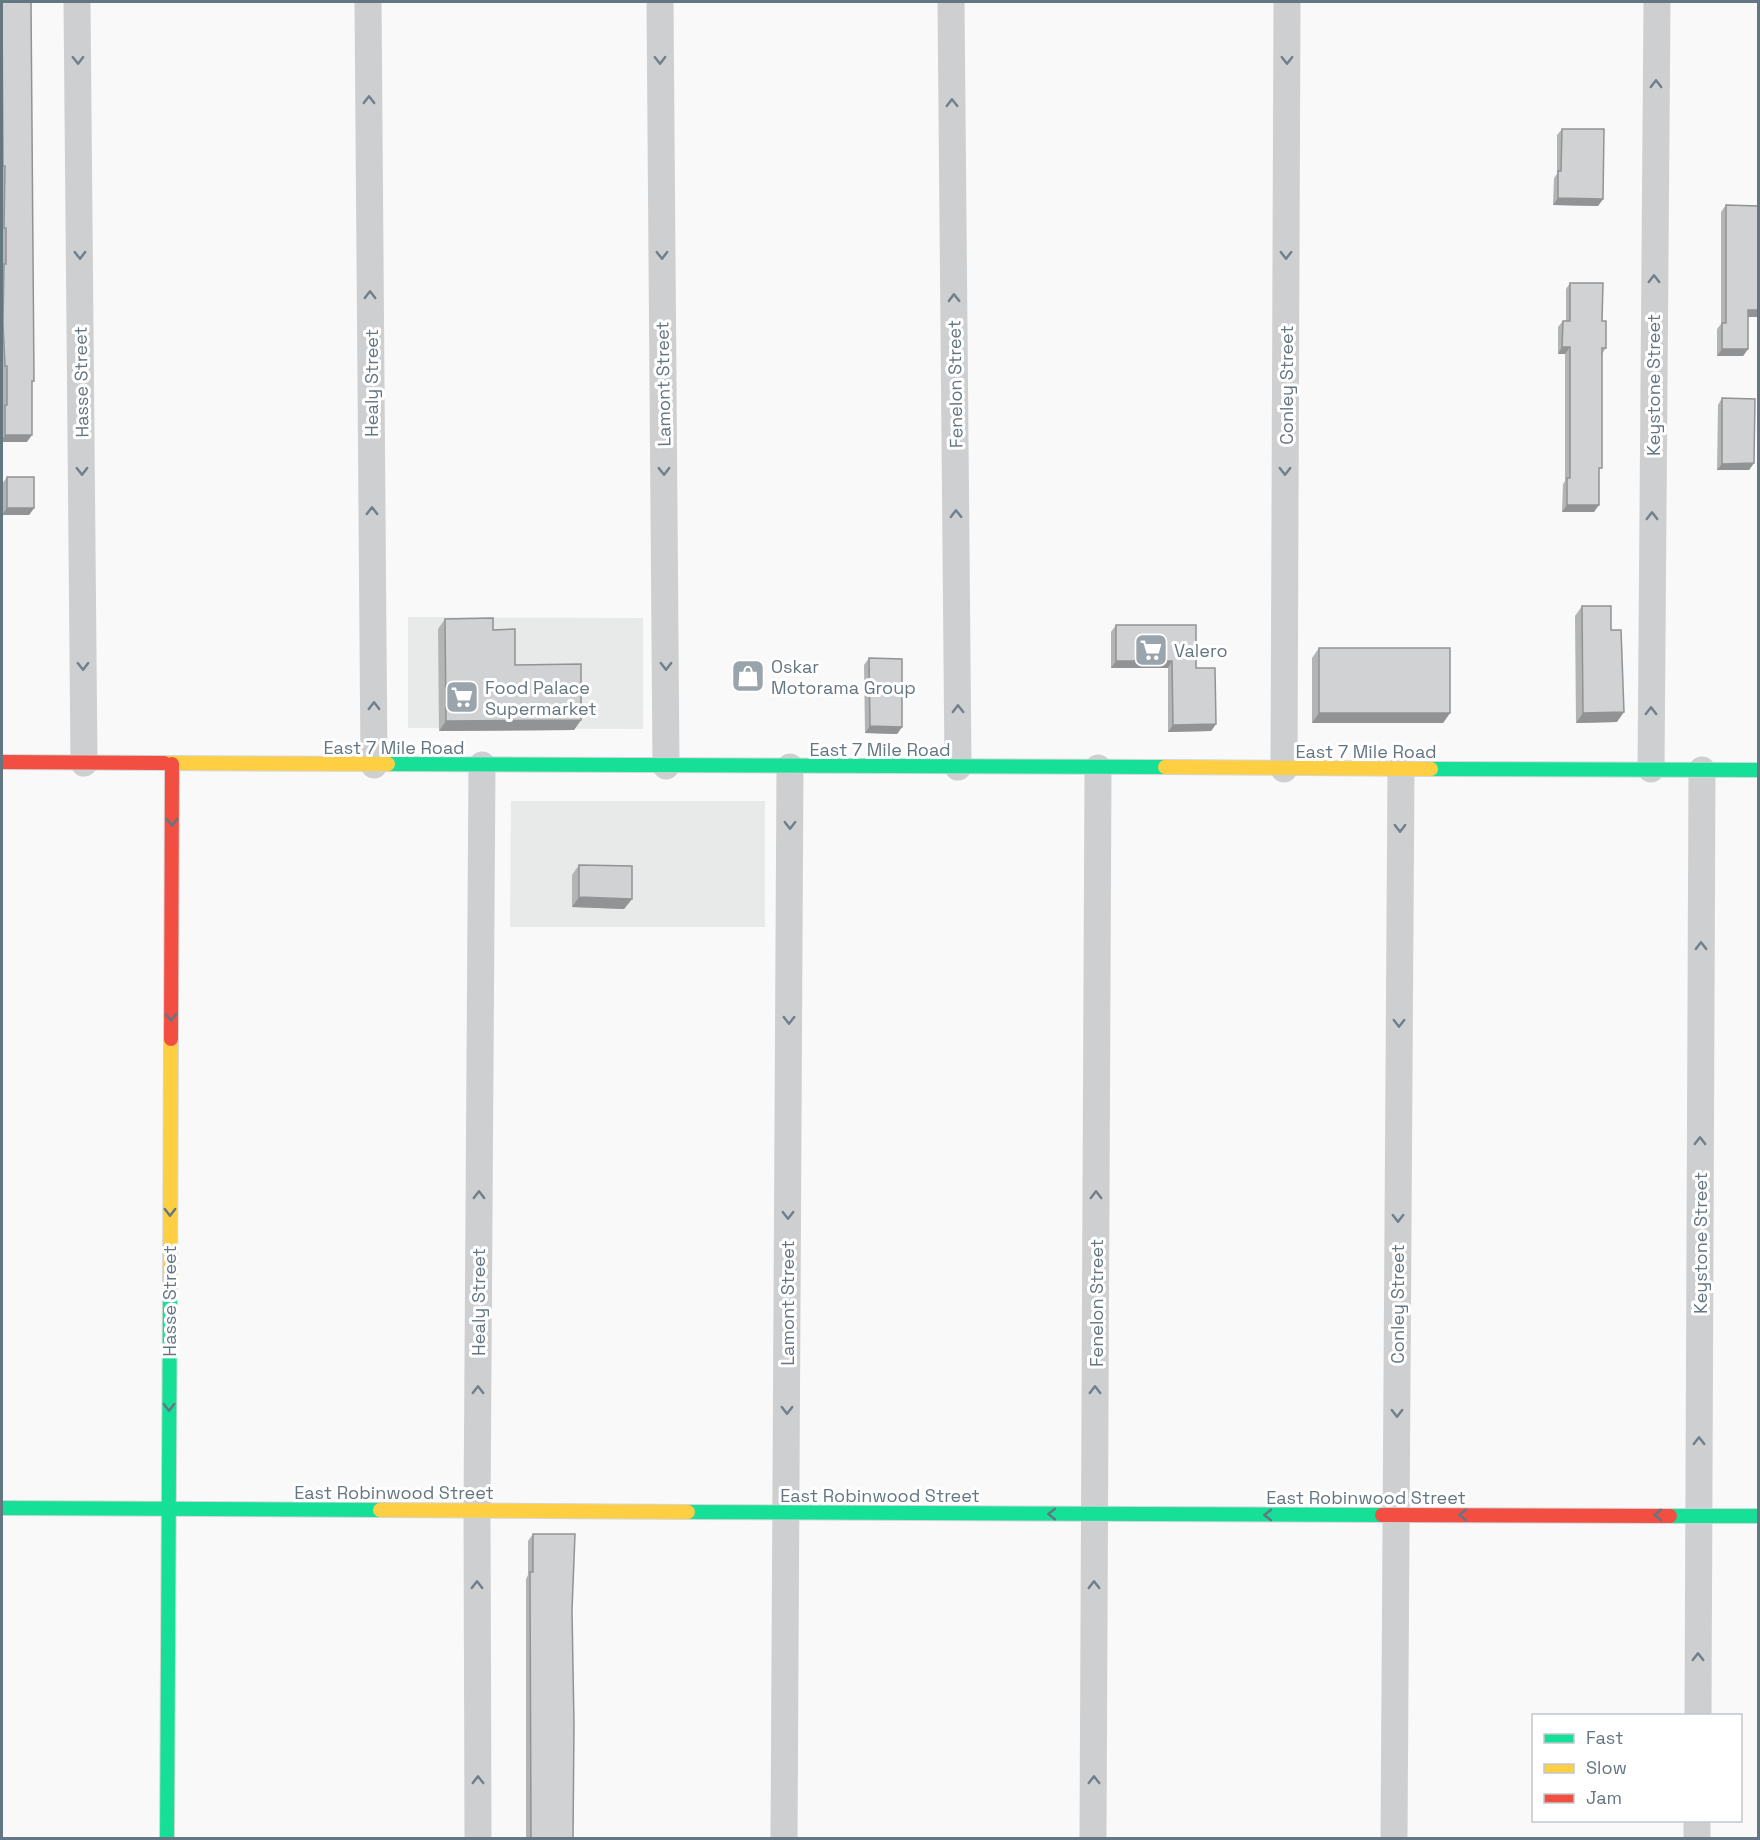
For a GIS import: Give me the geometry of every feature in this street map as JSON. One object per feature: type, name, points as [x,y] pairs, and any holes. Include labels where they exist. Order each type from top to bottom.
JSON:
[{"type":"street","name":"Hasse Street","points":[[77,2],[84,763]]},
{"type":"street","name":"Healy Street","points":[[368,2],[374,765]]},
{"type":"street","name":"Lamont Street","points":[[660,2],[666,766]]},
{"type":"street","name":"Fenelon Street","points":[[951,2],[958,767]]},
{"type":"street","name":"Conley Street","points":[[1284,769],[1287,2]]},
{"type":"street","name":"Keystone Street","points":[[1651,769],[1657,2]]},
{"type":"street","name":"East 7 Mile Road","points":[[2,762],[1758,770]]},
{"type":"street","name":"Hasse Street","points":[[167,1839],[172,764]]},
{"type":"street","name":"Healy Street","points":[[478,1839],[477,1511],[482,765]]},
{"type":"street","name":"Lamont Street","points":[[784,1839],[790,767]]},
{"type":"street","name":"Fenelon Street","points":[[1093,1839],[1098,768]]},
{"type":"street","name":"Conley Street","points":[[1394,1839],[1401,769]]},
{"type":"street","name":"Keystone Street","points":[[1698,1714],[1702,770]]},
{"type":"street","name":"East Robinwood Street","points":[[2,1508],[1758,1516]]},
{"type":"street","points":[[1697,1822],[1697,1839]]},
{"type":"shaded area","points":[[408,617],[643,618],[643,729],[408,728]]},
{"type":"shaded area","points":[[511,801],[765,801],[765,927],[510,927]]},
{"type":"building","points":[[2,2],[31,2],[34,381],[32,381],[32,435],[5,435],[7,366],[5,366],[3,323],[6,228],[4,228]]},
{"type":"building","points":[[1562,129],[1604,129],[1603,199],[1558,198]]},
{"type":"building","points":[[1726,205],[1758,206],[1758,310],[1748,310],[1748,349],[1722,349],[1722,323],[1726,323]]},
{"type":"building","points":[[1570,283],[1603,283],[1602,321],[1606,321],[1606,348],[1602,348],[1602,468],[1599,468],[1599,505],[1567,505],[1567,478],[1570,478],[1570,347],[1562,347],[1563,321],[1570,321]]},
{"type":"building","points":[[1722,398],[1755,399],[1754,463],[1722,464]]},
{"type":"building","points":[[7,477],[34,477],[34,508],[7,508]]},
{"type":"building","points":[[1582,606],[1611,606],[1611,630],[1621,630],[1624,712],[1583,713]]},
{"type":"building","points":[[493,618],[493,630],[515,629],[515,665],[581,664],[581,720],[446,721],[445,619]]},
{"type":"building","points":[[1116,625],[1196,625],[1196,668],[1215,668],[1216,724],[1173,725],[1172,661],[1116,661]]},
{"type":"building","points":[[1319,648],[1450,648],[1450,713],[1319,713]]},
{"type":"building","points":[[869,658],[902,659],[902,727],[870,726]]},
{"type":"building","points":[[579,865],[632,866],[632,899],[579,897]]},
{"type":"building","points":[[533,1534],[575,1534],[572,1610],[573,1839],[531,1839],[530,1572],[533,1572]]},
{"type":"traffic: fast","points":[[388,764],[1165,767]]},
{"type":"traffic: fast","points":[[1431,769],[1758,770]]},
{"type":"traffic: fast","points":[[167,1838],[170,1288]]},
{"type":"traffic: fast","points":[[2,1508],[380,1510]]},
{"type":"traffic: fast","points":[[688,1512],[1382,1515]]},
{"type":"traffic: fast","points":[[1670,1516],[1758,1516]]},
{"type":"traffic: slow","points":[[164,763],[388,764]]},
{"type":"traffic: slow","points":[[1165,767],[1431,769]]},
{"type":"traffic: slow","points":[[170,1288],[171,1039]]},
{"type":"traffic: slow","points":[[380,1510],[688,1512]]},
{"type":"traffic: jam","points":[[2,762],[164,763]]},
{"type":"traffic: jam","points":[[171,1039],[172,764]]},
{"type":"traffic: jam","points":[[1382,1515],[1670,1516]]},
{"type":"place","name":"Valero","points":[[1151,650]]},
{"type":"place","name":"Oskar Motorama Group","points":[[748,676]]},
{"type":"place","name":"Food Palace Supermarket","points":[[462,697]]}]
